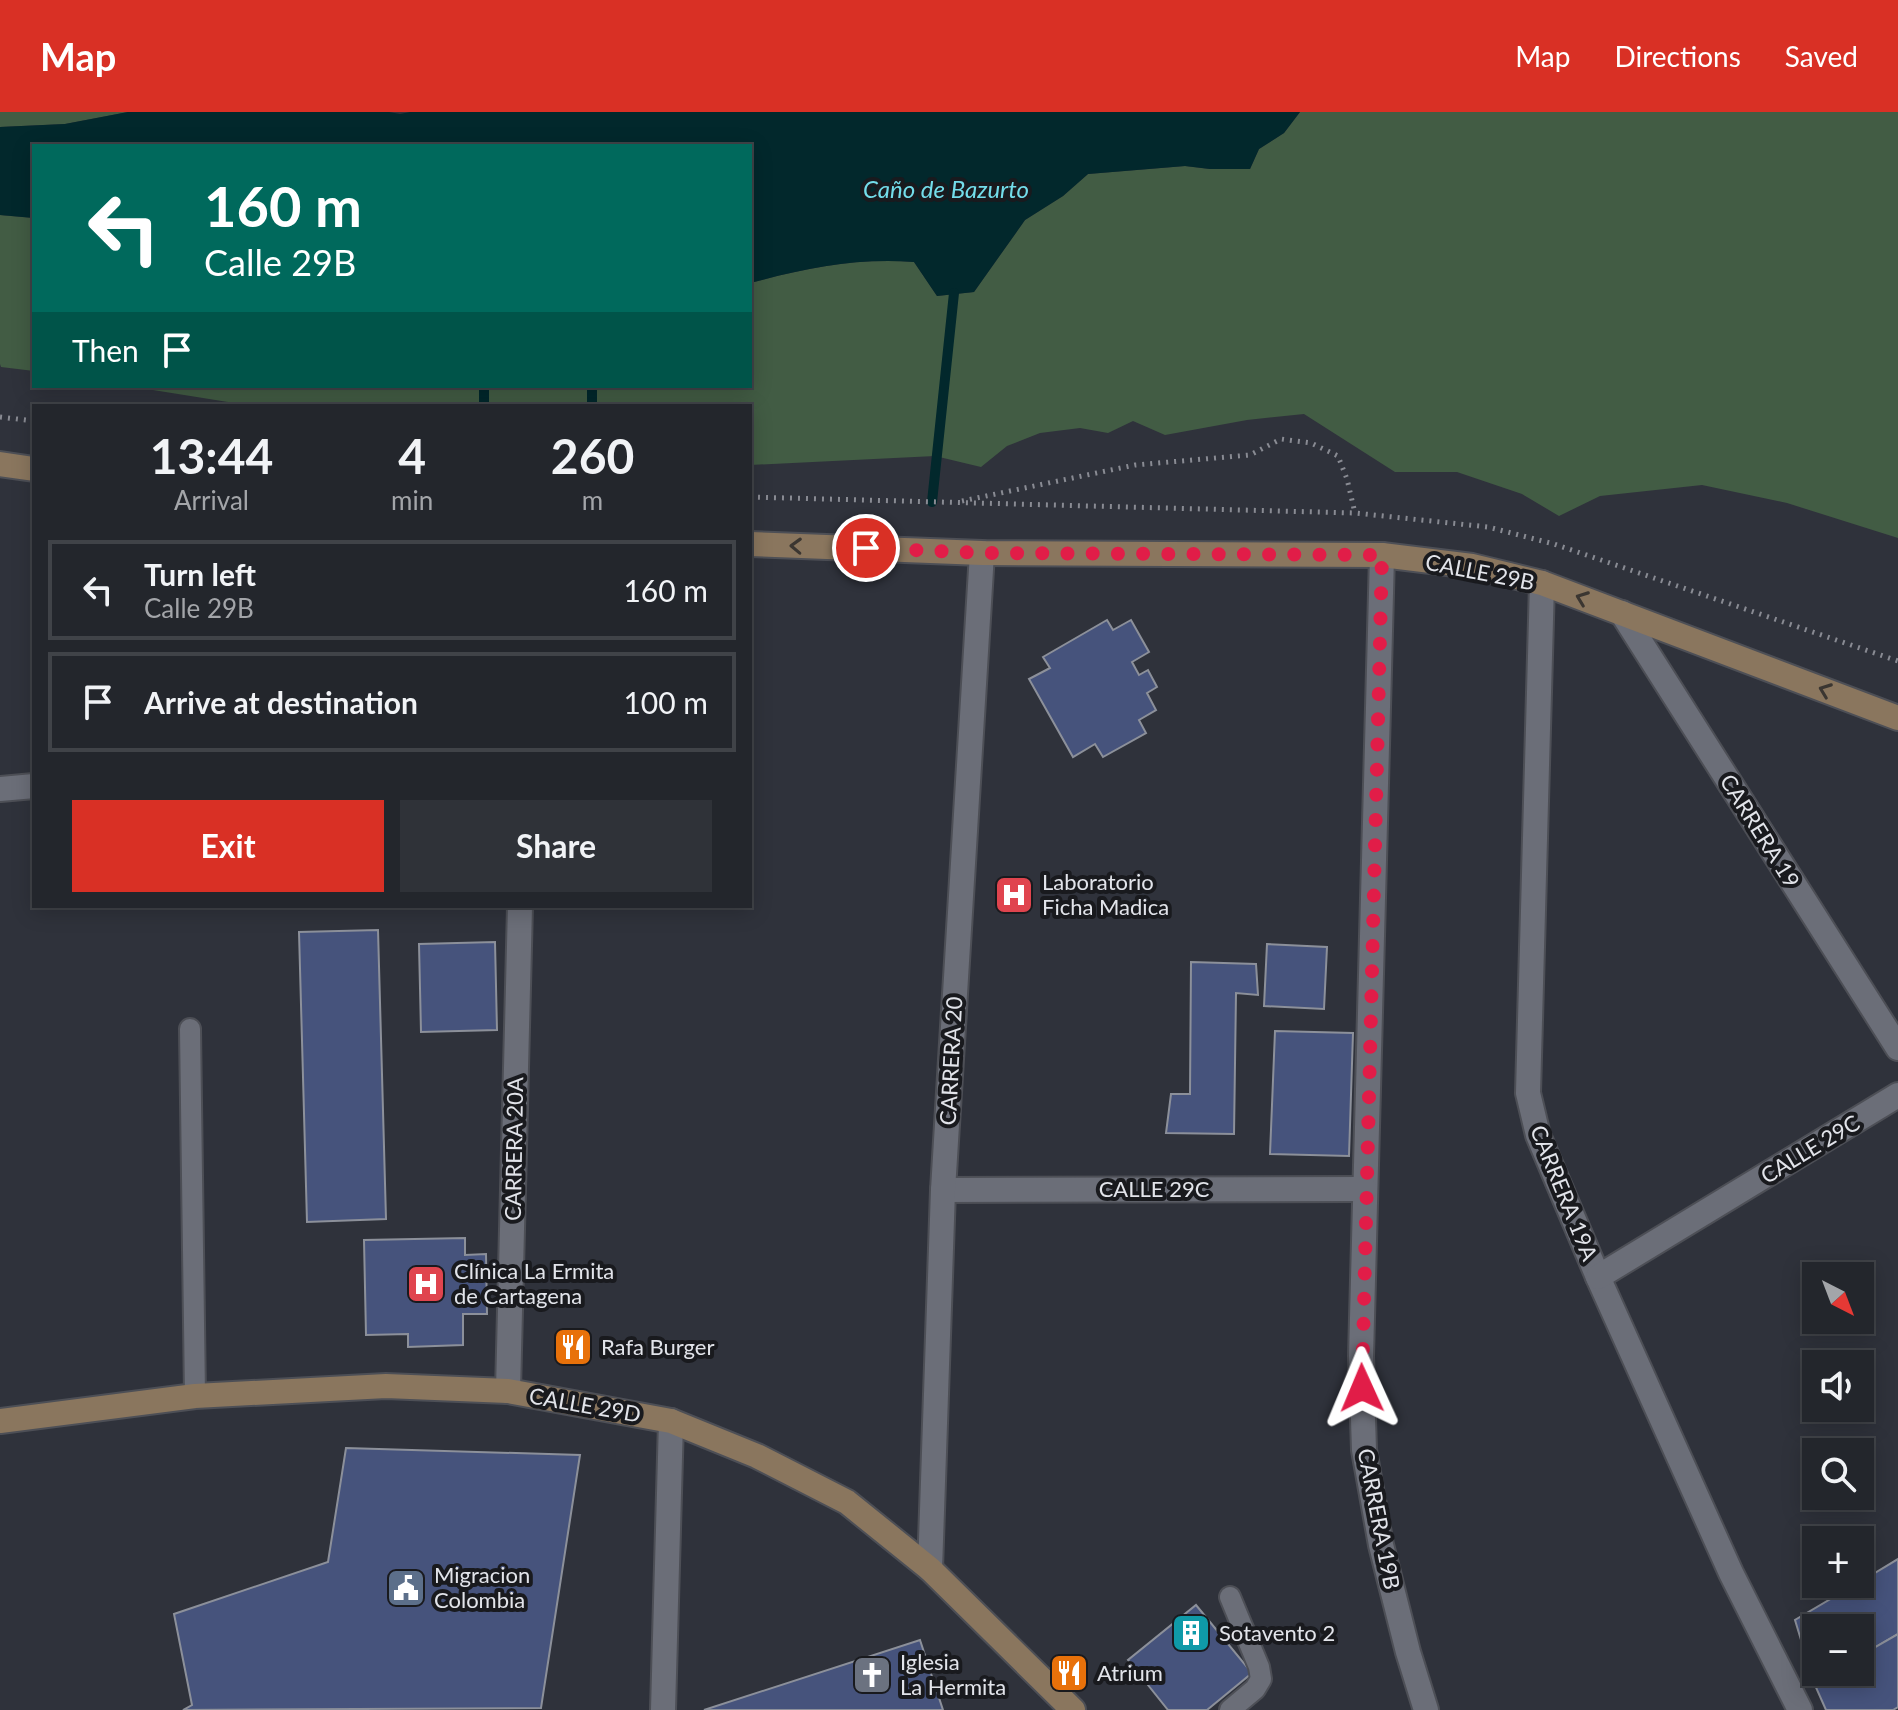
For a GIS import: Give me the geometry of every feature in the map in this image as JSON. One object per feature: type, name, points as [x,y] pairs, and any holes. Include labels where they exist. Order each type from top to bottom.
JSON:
[{"type":"main road","points":[[0,464],[32,469]]},
{"type":"main road","name":"CALLE 29B","points":[[752,544],[982,553],[1382,555],[1472,566],[1542,583],[1898,718]]},
{"type":"main road","name":"CALLE 29D","points":[[0,1421],[195,1396],[386,1386],[508,1391],[671,1421],[757,1456],[847,1502],[930,1569],[1073,1710]]},
{"type":"street","name":"CARRERA 20","points":[[930,1569],[943,1190],[982,553]]},
{"type":"street","name":"CARRERA 19B","points":[[1382,555],[1361,1356],[1364,1450],[1381,1545],[1426,1710]]},
{"type":"street","name":"CARRERA 19A","points":[[1542,583],[1528,1093],[1538,1135],[1598,1277],[1731,1573],[1800,1710]]},
{"type":"street","name":"CARRERA 19","points":[[1622,613],[1898,1048]]},
{"type":"street","points":[[0,789],[32,786]]},
{"type":"street","name":"CARRERA 20A","points":[[508,1391],[520,908]]},
{"type":"street","name":"CALLE 29C","points":[[1598,1277],[1898,1095]]},
{"type":"street","name":"CALLE 29C","points":[[943,1190],[1365,1189]]},
{"type":"street","points":[[663,1710],[671,1421]]},
{"type":"lane","points":[[190,1029],[195,1396]]},
{"type":"lane","points":[[1230,1597],[1261,1679],[1255,1689],[1230,1710]]},
{"type":"path","points":[[0,417],[32,421]]},
{"type":"path","points":[[950,503],[1135,465],[1250,455],[1281,439],[1311,443],[1338,456],[1355,513]]},
{"type":"shaded area","points":[[0,112],[128,112],[65,124],[0,127]]},
{"type":"shaded area","points":[[1300,112],[1898,112],[1898,538],[1787,503],[1702,485],[1600,496],[1559,516],[1522,494],[1457,472],[1395,472],[1304,414],[1247,420],[1165,435],[1133,421],[1108,433],[1080,428],[1040,433],[1007,446],[981,467],[935,456],[752,465],[752,404],[240,404],[140,388],[752,388],[752,283],[831,265],[872,261],[914,262],[937,296],[974,292],[1025,220],[1063,196],[1088,174],[1185,166],[1250,169],[1259,149],[1284,133]]},
{"type":"shaded area","points":[[0,215],[32,218],[32,371],[1,367]]},
{"type":"water","name":"Caño de Bazurto","points":[[128,112],[1300,112],[1284,133],[1259,149],[1250,169],[1185,166],[1088,174],[1063,196],[1025,220],[974,292],[937,296],[914,262],[872,261],[831,265],[752,283],[752,144],[32,144],[32,218],[0,215],[0,127],[65,124]]},
{"type":"building","points":[[1107,620],[1113,630],[1131,620],[1149,652],[1132,662],[1139,675],[1148,670],[1157,687],[1147,693],[1156,710],[1139,720],[1146,733],[1103,757],[1095,744],[1073,757],[1029,679],[1050,668],[1043,657]]},
{"type":"building","points":[[378,930],[386,1219],[307,1222],[299,932]]},
{"type":"building","points":[[495,942],[497,1030],[421,1032],[419,944]]},
{"type":"building","points":[[1267,944],[1327,947],[1324,1009],[1264,1006]]},
{"type":"building","points":[[1191,962],[1256,964],[1258,995],[1236,993],[1234,1134],[1166,1133],[1171,1094],[1190,1094]]},
{"type":"building","points":[[1275,1031],[1353,1033],[1349,1156],[1270,1154]]},
{"type":"building","name":"Clínica La Ermita de Cartagena","points":[[465,1238],[465,1255],[486,1254],[487,1314],[463,1314],[463,1345],[408,1347],[408,1334],[366,1335],[364,1240]]},
{"type":"building","name":"Migracion Colombia","points":[[346,1448],[580,1455],[541,1708],[183,1710],[192,1705],[174,1614],[328,1562]]},
{"type":"building","points":[[1898,1559],[1898,1634],[1874,1648],[1874,1614],[1805,1614],[1832,1598],[1874,1598],[1874,1574]]},
{"type":"building","name":"Sotavento 2","points":[[1196,1605],[1252,1673],[1207,1710],[1168,1710],[1128,1660]]},
{"type":"building","points":[[1802,1616],[1802,1643],[1795,1620]]},
{"type":"building","points":[[1898,1634],[1898,1707],[1893,1710],[1826,1710],[1815,1686],[1874,1686],[1874,1648]]},
{"type":"building","name":"Iglesia La Hermita","points":[[920,1640],[943,1710],[704,1710]]},
{"type":"waterway","points":[[932,502],[954,293]]},
{"type":"waterway","points":[[484,388],[484,404]]},
{"type":"waterway","points":[[592,388],[592,404]]},
{"type":"place","name":"Laboratorio Ficha Madica","points":[[1014,895]]},
{"type":"place","name":"Clínica La Ermita de Cartagena","points":[[426,1284]]},
{"type":"place","name":"Rafa Burger","points":[[573,1347]]},
{"type":"place","name":"Migracion Colombia","points":[[406,1588]]},
{"type":"place","name":"Sotavento 2","points":[[1191,1633]]},
{"type":"place","name":"Atrium","points":[[1069,1673]]},
{"type":"place","name":"Iglesia La Hermita","points":[[872,1675]]},
{"type":"route","points":[[866,548],[982,553],[1382,555],[1362,1388]]}]
